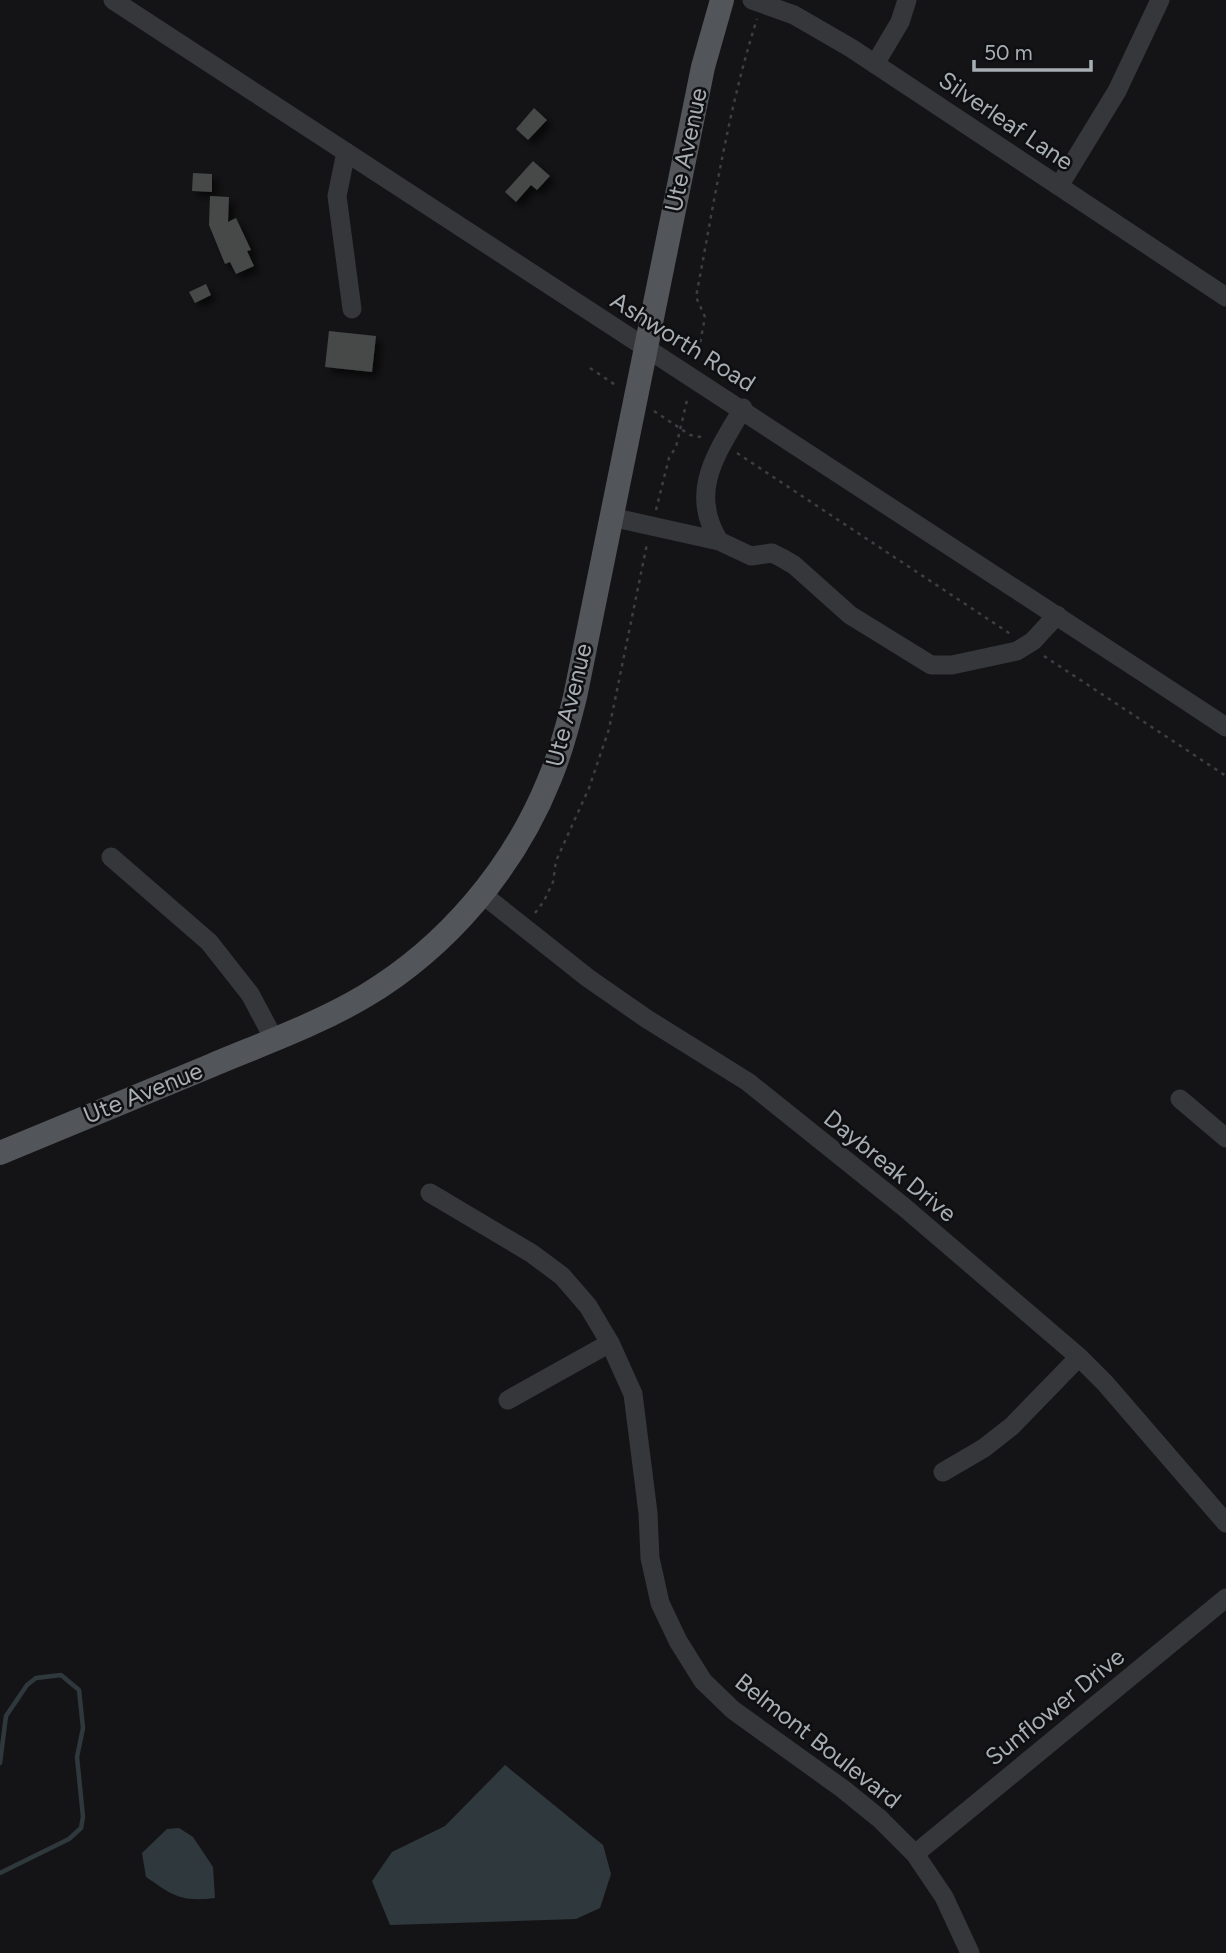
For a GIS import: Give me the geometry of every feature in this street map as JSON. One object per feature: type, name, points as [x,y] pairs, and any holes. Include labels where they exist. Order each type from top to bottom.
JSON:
[{"type":"main road","name":"Ute Avenue","points":[[0,1153],[334,1013],[396,975],[451,928],[482,894],[518,843],[535,811],[562,744],[575,697],[702,67],[722,0]]},
{"type":"street","name":"Ashworth Road","points":[[113,0],[645,348],[743,408],[1226,727]]},
{"type":"street","points":[[875,64],[900,22],[907,0]]},
{"type":"street","points":[[1059,186],[1117,92],[1160,0]]},
{"type":"street","name":"Silverleaf Lane","points":[[757,2],[794,15],[875,64],[1226,297]]},
{"type":"street","points":[[346,152],[337,196],[352,309]]},
{"type":"street","points":[[719,541],[707,516],[709,469],[743,408]]},
{"type":"street","points":[[611,517],[719,541],[751,556],[772,553],[794,565],[850,615],[931,665],[952,665],[1017,651],[1046,629],[1057,615]]},
{"type":"street","points":[[111,857],[209,942],[250,994],[274,1040]]},
{"type":"street","name":"Daybreak Drive","points":[[482,894],[588,978],[748,1082],[904,1207],[1079,1357],[1105,1383],[1226,1522]]},
{"type":"street","points":[[1180,1098],[1226,1138]]},
{"type":"street","name":"Belmont Boulevard","points":[[430,1194],[531,1253],[562,1276],[588,1306],[610,1343],[633,1394],[648,1513],[650,1558],[660,1603],[678,1642],[703,1681],[733,1710],[880,1819],[915,1854],[944,1897],[970,1953]]},
{"type":"street","points":[[508,1400],[610,1343]]},
{"type":"street","points":[[943,1472],[984,1448],[1012,1426],[1079,1357]]},
{"type":"street","name":"Sunflower Drive","points":[[915,1854],[1226,1598]]},
{"type":"path","points":[[524,927],[544,901],[553,882],[556,861],[589,788],[609,729],[645,548],[663,489],[669,458],[676,447],[693,377],[705,317],[696,297],[726,139],[757,2]]},
{"type":"path","points":[[590,368],[690,435],[716,440],[1226,776]]},
{"type":"shaded area","points":[[505,1765],[603,1845],[611,1874],[600,1908],[576,1919],[390,1925],[372,1881],[392,1852],[445,1826]]},
{"type":"shaded area","points":[[179,1828],[193,1837],[213,1867],[215,1898],[193,1899],[178,1896],[146,1877],[142,1853],[167,1829]]},
{"type":"building","points":[[534,108],[547,120],[528,140],[516,129]]},
{"type":"building","points":[[533,161],[550,176],[537,190],[531,185],[516,202],[505,192]]},
{"type":"building","points":[[193,173],[212,174],[212,192],[192,191]]},
{"type":"building","points":[[210,196],[229,197],[228,222],[236,218],[251,250],[247,251],[254,266],[236,274],[230,262],[225,264],[209,225]]},
{"type":"building","points":[[206,284],[211,295],[195,303],[189,292]]},
{"type":"building","points":[[329,331],[376,336],[372,372],[325,367]]},
{"type":"waterway","points":[[0,1763],[6,1716],[27,1685],[36,1678],[61,1675],[79,1690],[83,1728],[77,1757],[83,1817],[81,1828],[69,1839],[0,1873]]}]
